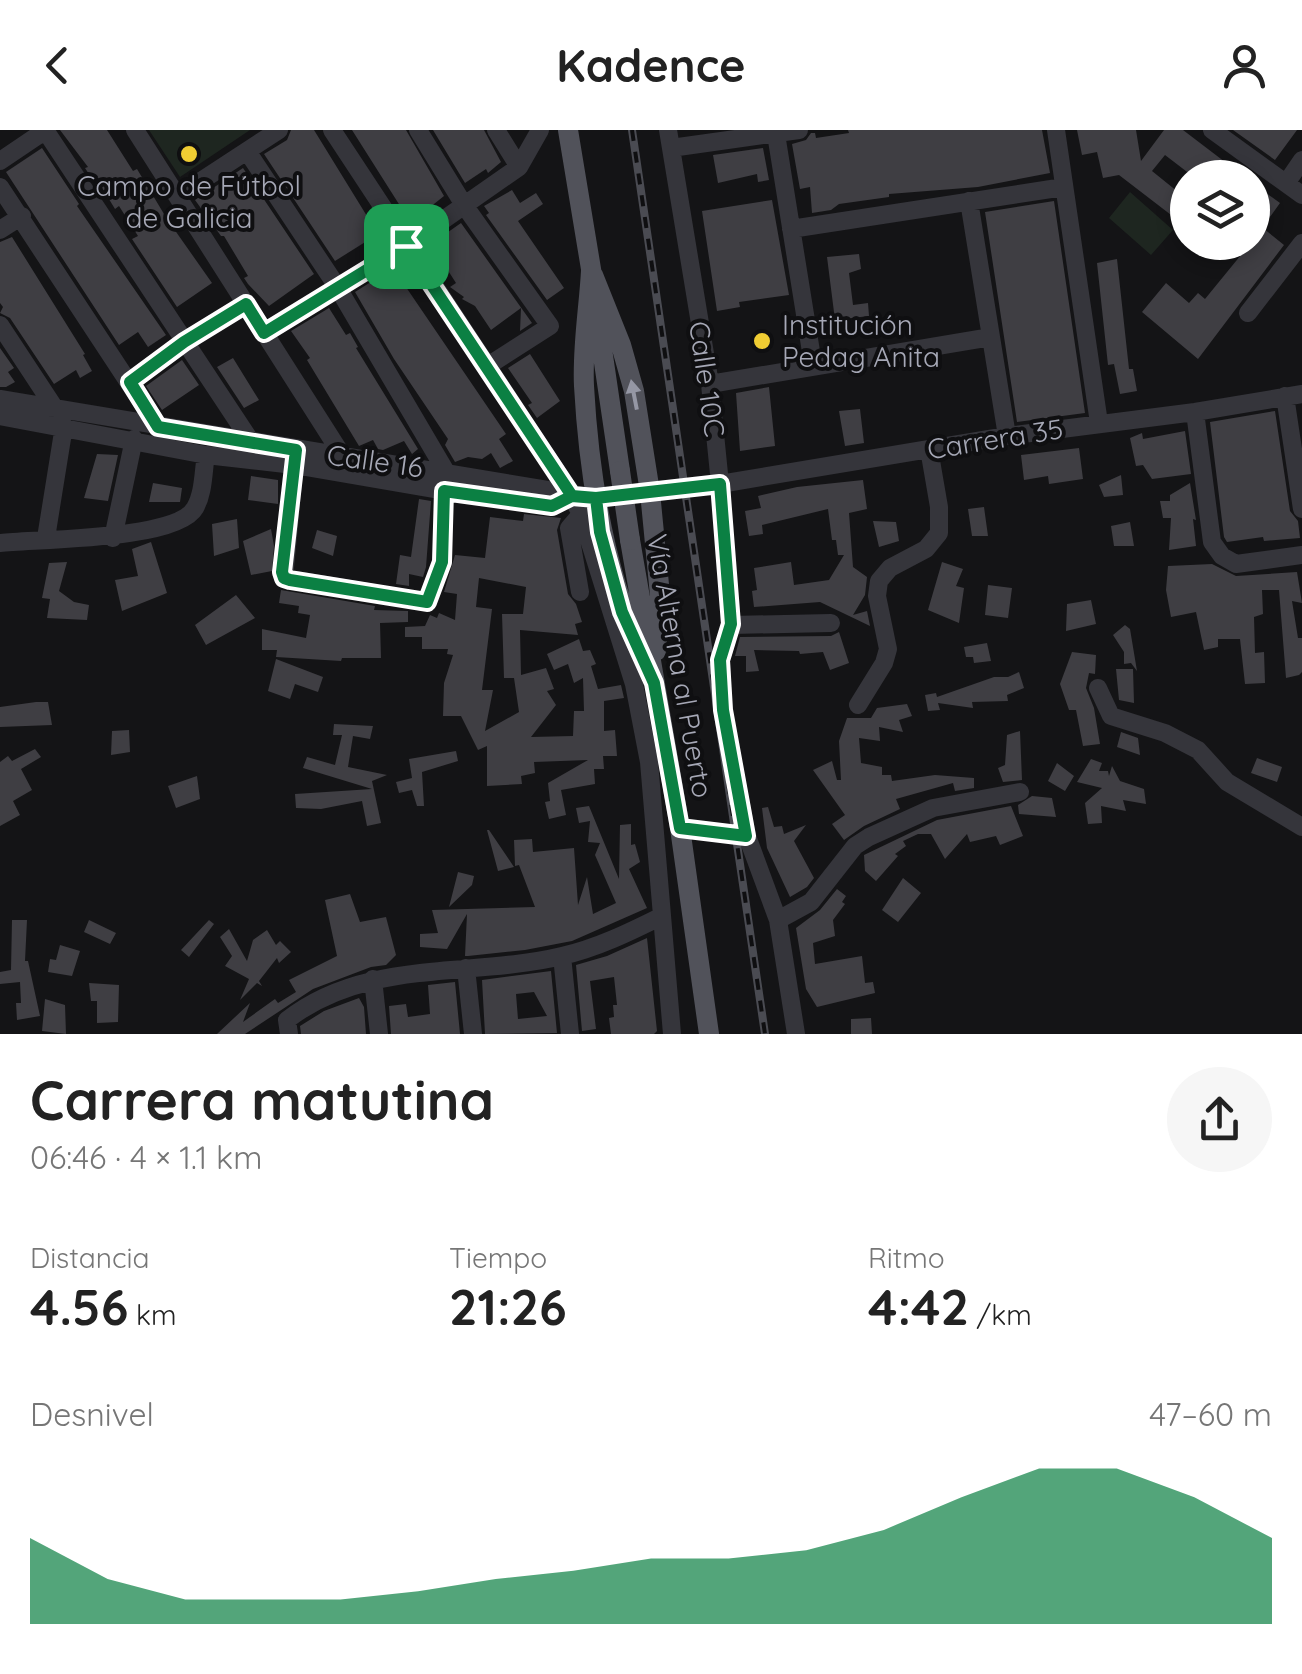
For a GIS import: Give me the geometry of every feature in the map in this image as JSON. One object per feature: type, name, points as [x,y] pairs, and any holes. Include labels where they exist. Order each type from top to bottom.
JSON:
[{"type":"main road","name":"Vía Alterna al Puerto","points":[[568,130],[710,1034]]},
{"type":"main road","points":[[591,271],[621,345],[634,392],[650,492],[660,596],[654,683]]},
{"type":"main road","points":[[591,271],[584,382],[600,532],[622,612],[654,683]]},
{"type":"street","points":[[0,161],[45,130],[252,443]]},
{"type":"street","points":[[136,130],[342,455]]},
{"type":"street","points":[[178,196],[279,130]]},
{"type":"street","points":[[332,130],[581,514],[634,684],[649,762],[672,1034]]},
{"type":"street","points":[[418,130],[464,205],[550,326],[486,367]]},
{"type":"street","points":[[496,130],[519,167]]},
{"type":"street","points":[[264,333],[406,246],[519,167],[540,130]]},
{"type":"street","points":[[669,139],[799,130]]},
{"type":"street","points":[[1056,130],[1099,423]]},
{"type":"street","points":[[1212,130],[1302,194]]},
{"type":"street","points":[[776,134],[813,364]]},
{"type":"street","name":"Calle 10C","points":[[669,139],[710,384],[720,484],[731,624],[720,660],[723,710],[746,836],[778,920],[796,1034]]},
{"type":"street","points":[[248,151],[338,288],[445,470],[442,562],[427,602],[284,578],[295,458]]},
{"type":"street","points":[[1287,182],[1302,160]]},
{"type":"street","points":[[792,229],[1064,186]]},
{"type":"street","points":[[0,187],[158,427]]},
{"type":"street","points":[[969,201],[1007,436]]},
{"type":"street","points":[[0,230],[22,216]]},
{"type":"street","points":[[1248,314],[1302,243]]},
{"type":"street","points":[[130,382],[184,342],[246,304]]},
{"type":"street","points":[[0,325],[60,418],[46,538]]},
{"type":"street","points":[[710,384],[991,337]]},
{"type":"street","points":[[1294,395],[1302,509]]},
{"type":"street","name":"Carrera 35","points":[[689,486],[1294,395]]},
{"type":"street","name":"Calle 16","points":[[0,400],[134,439],[206,455],[342,455],[569,490],[596,498],[689,486]]},
{"type":"street","points":[[1194,412],[1212,542],[1222,556],[1236,564],[1302,555]]},
{"type":"street","name":"Calle 16","points":[[0,416],[158,427],[252,443],[295,458],[444,491],[552,506],[569,490]]},
{"type":"street","points":[[113,538],[134,439]]},
{"type":"street","points":[[858,704],[888,650],[877,596],[879,581],[890,568],[926,549],[939,532],[939,506],[929,449]]},
{"type":"street","points":[[0,543],[113,538],[184,519],[194,510],[201,491],[206,455]]},
{"type":"street","points":[[580,592],[568,528],[581,514]]},
{"type":"street","points":[[731,624],[831,622]]},
{"type":"street","points":[[1098,688],[1111,716],[1166,733],[1198,750],[1227,782],[1302,827]]},
{"type":"street","points":[[778,920],[811,902],[855,846],[869,837],[933,808],[1020,792]]},
{"type":"street","points":[[680,828],[746,836]]},
{"type":"street","points":[[288,1027],[329,992],[373,979],[562,956],[618,938],[662,916]]},
{"type":"street","points":[[562,956],[570,1034]]},
{"type":"street","points":[[466,968],[473,1034]]},
{"type":"street","points":[[373,979],[379,1034]]},
{"type":"shaded area","name":"Campo de Fútbol de Galicia","points":[[149,130],[250,130],[180,177]]},
{"type":"shaded area","points":[[1130,192],[1170,227],[1170,233],[1151,255],[1109,218]]},
{"type":"building","points":[[60,130],[107,130],[212,283],[177,307],[132,239],[138,236],[119,206],[115,209],[101,186],[98,188],[85,168],[88,167]]},
{"type":"building","points":[[291,130],[314,130],[378,234],[335,261],[264,154],[287,140]]},
{"type":"building","points":[[352,130],[406,130],[444,196],[409,220]]},
{"type":"building","points":[[433,130],[484,130],[501,162],[465,183]]},
{"type":"building","points":[[848,130],[1042,130],[1050,173],[978,187],[889,194],[812,213],[810,187],[800,189],[792,144],[806,140],[811,133],[816,138],[849,133]]},
{"type":"building","points":[[1077,130],[1136,130],[1141,161],[1164,130],[1183,130],[1222,160],[1172,160],[1165,155],[1152,171],[1170,186],[1170,214],[1119,175],[1103,178],[1097,152],[1082,155]]},
{"type":"building","points":[[1233,130],[1297,130],[1275,160]]},
{"type":"building","points":[[42,148],[166,335],[148,347],[138,332],[119,345],[6,172]]},
{"type":"building","points":[[763,148],[769,180],[758,182],[757,174],[718,183],[713,155]]},
{"type":"building","points":[[243,168],[314,274],[269,306],[248,284],[244,278],[248,276],[224,236],[195,200]]},
{"type":"building","points":[[512,190],[520,203],[536,193],[543,204],[518,221],[564,288],[547,300],[486,215],[489,213],[484,206]]},
{"type":"building","points":[[1270,196],[1280,203],[1270,217]]},
{"type":"building","points":[[772,200],[789,295],[739,302],[740,307],[717,311],[702,211]]},
{"type":"building","points":[[1054,201],[1085,413],[1017,422],[985,212]]},
{"type":"building","points":[[461,223],[532,323],[520,331],[521,308],[491,330],[475,306],[450,287],[456,283],[431,244]]},
{"type":"building","points":[[1270,234],[1284,245],[1198,359],[1142,312],[1166,283],[1189,303],[1198,293],[1205,299],[1237,260],[1270,260]]},
{"type":"building","points":[[12,237],[85,354],[92,371],[80,378],[76,370],[54,384],[10,318],[0,313],[0,242]]},
{"type":"building","points":[[859,254],[861,269],[849,273],[853,305],[868,303],[869,316],[835,320],[827,257]]},
{"type":"building","points":[[1117,259],[1129,369],[1133,369],[1137,391],[1120,394],[1114,364],[1108,365],[1097,263]]},
{"type":"building","points":[[393,268],[506,434],[499,439],[513,461],[500,468],[491,453],[482,459],[468,457],[455,462],[445,445],[448,439],[355,292]]},
{"type":"building","points":[[329,308],[346,335],[350,333],[418,449],[412,454],[404,441],[383,450],[373,440],[359,446],[307,360],[310,358],[291,331]]},
{"type":"building","points":[[0,348],[14,368],[8,372],[15,382],[6,387],[0,387]]},
{"type":"building","points":[[530,354],[560,401],[537,418],[528,405],[532,403],[508,368]]},
{"type":"building","points":[[233,358],[259,400],[244,408],[217,367]]},
{"type":"building","points":[[182,360],[199,385],[162,410],[146,386]]},
{"type":"building","points":[[769,387],[775,446],[740,451],[736,393]]},
{"type":"building","points":[[860,409],[864,443],[845,446],[839,411]]},
{"type":"building","points":[[1275,411],[1290,511],[1298,521],[1300,538],[1264,541],[1263,537],[1227,542],[1210,422]]},
{"type":"building","points":[[1185,431],[1191,474],[1152,479],[1143,465],[1136,466],[1130,438],[1142,433],[1143,439]]},
{"type":"building","points":[[1079,448],[1083,479],[1049,484],[1048,476],[1024,480],[1021,455]]},
{"type":"building","points":[[97,454],[118,455],[108,501],[84,498]]},
{"type":"building","points":[[1121,475],[1123,495],[1104,497],[1099,485]]},
{"type":"building","points":[[251,476],[278,480],[278,504],[248,500]]},
{"type":"building","points":[[863,480],[867,509],[849,513],[853,567],[867,577],[865,595],[853,615],[867,611],[870,626],[820,602],[754,607],[754,568],[791,562],[794,585],[829,580],[844,555],[838,555],[836,540],[832,540],[828,509],[762,525],[763,534],[749,536],[745,511],[761,508],[758,496],[797,487]]},
{"type":"building","points":[[153,483],[182,488],[180,502],[149,502]]},
{"type":"building","points":[[1190,483],[1196,546],[1169,550],[1171,518],[1163,518],[1160,501],[1170,501],[1170,495]]},
{"type":"building","points":[[419,499],[431,501],[426,567],[423,577],[409,574],[409,586],[396,584],[400,555],[411,557]]},
{"type":"building","points":[[984,507],[988,536],[972,536],[968,509]]},
{"type":"building","points":[[524,514],[561,518],[557,530],[568,594],[582,622],[575,624],[578,635],[520,630],[521,675],[546,668],[554,689],[547,691],[556,705],[531,737],[573,736],[574,711],[584,711],[583,678],[574,683],[568,664],[554,670],[547,654],[579,639],[583,651],[590,650],[596,664],[591,666],[598,689],[621,685],[624,698],[604,701],[604,731],[615,730],[617,756],[603,756],[604,769],[594,769],[595,784],[561,790],[566,815],[549,819],[545,802],[550,801],[548,783],[588,760],[534,762],[535,773],[521,776],[522,784],[487,786],[487,746],[478,750],[461,716],[443,716],[444,683],[453,655],[447,654],[448,649],[422,649],[422,637],[405,637],[405,627],[425,626],[430,615],[437,618],[439,613],[455,620],[457,594],[444,592],[455,555],[485,558],[490,517],[523,521]],"holes":[[[479,578],[526,587],[523,614],[502,614],[504,678],[514,678],[519,712],[485,731],[493,690],[482,690],[492,609],[476,607]]]},
{"type":"building","points":[[237,519],[239,548],[214,556],[212,524]]},
{"type":"building","points":[[873,521],[896,522],[899,541],[879,547]]},
{"type":"building","points":[[1130,522],[1134,546],[1114,546],[1111,526]]},
{"type":"building","points":[[271,529],[272,571],[251,575],[243,541]]},
{"type":"building","points":[[317,530],[337,536],[333,556],[312,548]]},
{"type":"building","points":[[151,542],[167,593],[122,611],[115,580],[138,576],[132,549]]},
{"type":"building","points":[[67,562],[59,591],[74,602],[89,605],[87,620],[47,618],[50,599],[42,598],[49,563]]},
{"type":"building","points":[[942,562],[963,569],[956,586],[964,588],[959,623],[928,610]]},
{"type":"building","points":[[1212,564],[1236,576],[1297,572],[1302,603],[1292,601],[1298,638],[1302,638],[1299,675],[1286,678],[1279,590],[1262,590],[1263,614],[1254,617],[1255,653],[1264,652],[1265,683],[1245,684],[1240,639],[1218,639],[1218,647],[1204,650],[1196,612],[1171,617],[1166,590],[1168,566]]},
{"type":"building","points":[[988,585],[1012,588],[1008,618],[985,615]]},
{"type":"building","points":[[281,590],[375,606],[374,610],[408,611],[408,622],[380,623],[381,658],[341,661],[276,657],[277,650],[262,650],[262,629],[306,638],[310,615],[298,613],[299,606],[279,603]]},
{"type":"building","points":[[236,595],[255,618],[206,645],[195,625]]},
{"type":"building","points":[[1091,600],[1096,624],[1066,631],[1067,604]]},
{"type":"building","points":[[1125,625],[1130,629],[1137,671],[1131,663],[1124,664],[1124,652],[1113,635]]},
{"type":"building","points":[[839,632],[849,663],[830,670],[823,652],[754,650],[759,671],[746,672],[746,656],[735,656],[740,637],[831,636]]},
{"type":"building","points":[[987,643],[991,661],[974,663],[973,657],[966,657],[964,647]]},
{"type":"building","points":[[1072,652],[1096,655],[1095,674],[1089,673],[1086,688],[1100,744],[1083,746],[1076,710],[1069,710],[1060,684]]},
{"type":"building","points":[[276,659],[323,677],[318,692],[295,684],[290,699],[268,691]]},
{"type":"building","points":[[1116,669],[1133,669],[1134,703],[1119,700]]},
{"type":"building","points":[[1019,672],[1024,688],[1007,695],[1008,701],[972,702],[973,708],[938,703],[940,710],[928,711],[925,695],[936,693],[937,697]]},
{"type":"building","points":[[48,702],[52,725],[0,727],[0,707]]},
{"type":"building","points":[[907,704],[912,716],[899,720],[903,732],[879,727],[880,741],[859,738],[861,763],[882,767],[882,775],[891,775],[892,781],[935,775],[974,778],[974,788],[955,791],[953,783],[896,799],[900,809],[844,840],[832,824],[845,815],[813,770],[832,761],[837,780],[841,780],[839,741],[847,718],[871,718],[877,708]]},
{"type":"building","points":[[334,724],[373,726],[370,739],[353,736],[348,767],[387,775],[372,781],[381,823],[367,826],[362,801],[321,809],[296,808],[295,794],[372,789],[303,768],[307,757],[335,765],[342,735],[333,735]]},
{"type":"building","points":[[129,730],[130,752],[111,755],[112,731]]},
{"type":"building","points":[[1020,731],[1022,780],[1003,782],[998,768],[1005,765],[1007,735]]},
{"type":"building","points":[[1121,732],[1138,738],[1140,755],[1117,747]]},
{"type":"building","points":[[35,749],[41,757],[21,769],[32,790],[13,801],[20,815],[0,826],[0,762],[8,756],[12,761]]},
{"type":"building","points":[[456,751],[458,761],[422,772],[424,806],[417,806],[412,790],[399,793],[396,782],[412,778],[409,759]]},
{"type":"building","points":[[1257,758],[1282,767],[1277,782],[1251,773]]},
{"type":"building","points":[[1091,759],[1102,763],[1099,771],[1108,771],[1109,776],[1112,766],[1120,781],[1144,789],[1146,804],[1123,800],[1126,811],[1101,806],[1102,823],[1088,824],[1085,803],[1102,788],[1077,782]]},
{"type":"building","points":[[1057,763],[1074,776],[1065,791],[1048,781]]},
{"type":"building","points":[[197,776],[200,799],[176,808],[168,786]]},
{"type":"building","points":[[1032,796],[1052,798],[1056,817],[1019,814],[1018,805]]},
{"type":"building","points":[[589,806],[619,879],[620,825],[631,824],[631,845],[635,844],[640,862],[629,869],[647,908],[572,941],[465,956],[467,914],[447,949],[420,947],[420,934],[438,933],[432,910],[535,907],[519,865],[515,866],[514,840],[532,839],[533,852],[574,848],[578,905],[587,877],[593,914],[616,903],[595,855],[600,843],[588,842],[590,821],[579,823],[576,808]]},
{"type":"building","points":[[1011,806],[1023,836],[1000,845],[996,836],[970,842],[967,834],[945,859],[931,834],[918,834],[903,841],[906,846],[895,854],[898,856],[876,881],[865,871],[864,855],[937,820]]},
{"type":"building","points":[[768,807],[774,827],[782,826],[784,834],[806,825],[794,841],[814,878],[790,897],[767,848],[762,808]]},
{"type":"building","points":[[489,830],[514,867],[498,871]]},
{"type":"building","points":[[458,872],[474,876],[472,885],[449,907]]},
{"type":"building","points":[[903,878],[921,893],[898,922],[882,910]]},
{"type":"building","points":[[837,889],[846,896],[842,902],[845,904],[833,920],[835,936],[813,943],[815,964],[862,956],[865,983],[873,982],[875,993],[817,1007],[806,989],[796,928],[820,910]]},
{"type":"building","points":[[350,894],[360,922],[386,917],[396,955],[386,965],[313,989],[245,1034],[217,1034],[250,1003],[243,1022],[275,999],[278,1003],[296,992],[289,980],[337,956],[325,900]]},
{"type":"building","points":[[12,920],[27,920],[25,961],[40,1016],[17,1020],[20,982],[0,984],[0,972],[11,970]]},
{"type":"building","points":[[89,920],[116,933],[110,944],[84,932]]},
{"type":"building","points":[[209,920],[214,924],[189,957],[181,950]]},
{"type":"building","points":[[229,929],[247,961],[253,940],[267,930],[276,945],[280,941],[291,952],[279,963],[277,958],[259,981],[262,986],[257,983],[240,1000],[249,979],[225,966],[232,956],[220,937]]},
{"type":"building","points":[[647,938],[657,1031],[611,1034],[609,1018],[614,1017],[613,1005],[617,1005],[614,977],[590,981],[596,1029],[582,1031],[576,965]]},
{"type":"building","points":[[60,945],[80,951],[72,976],[48,972],[50,959],[56,960]]},
{"type":"building","points":[[551,971],[557,1033],[485,1034],[482,980]],"holes":[[[534,992],[547,1016],[518,1019],[516,994]]]},
{"type":"building","points":[[455,982],[460,1034],[391,1034],[389,1006],[406,1004],[408,1017],[430,1014],[428,985]]},
{"type":"building","points":[[89,983],[119,985],[118,1022],[97,1023],[97,1001],[91,1001]]},
{"type":"building","points":[[359,998],[364,1007],[366,1034],[301,1034],[300,1026],[324,1011]]},
{"type":"building","points":[[45,999],[65,1005],[66,1034],[42,1031]]},
{"type":"building","points":[[871,1018],[872,1034],[851,1034],[851,1019]]},
{"type":"railway","points":[[632,130],[765,1034]]},
{"type":"place","name":"Campo de Fútbol de Galicia","points":[[189,154]]},
{"type":"place","name":"Institución Pedag Anita","points":[[762,341]]},
{"type":"route","points":[[406,246],[264,333],[246,304],[184,342],[130,382],[158,427],[296,450],[282,572],[290,580],[427,602],[442,562],[444,491],[552,506],[572,496],[596,498],[720,484],[731,624],[720,660],[723,710],[746,836],[680,828],[654,683],[622,612],[600,532],[596,498],[572,496],[406,246]]}]
